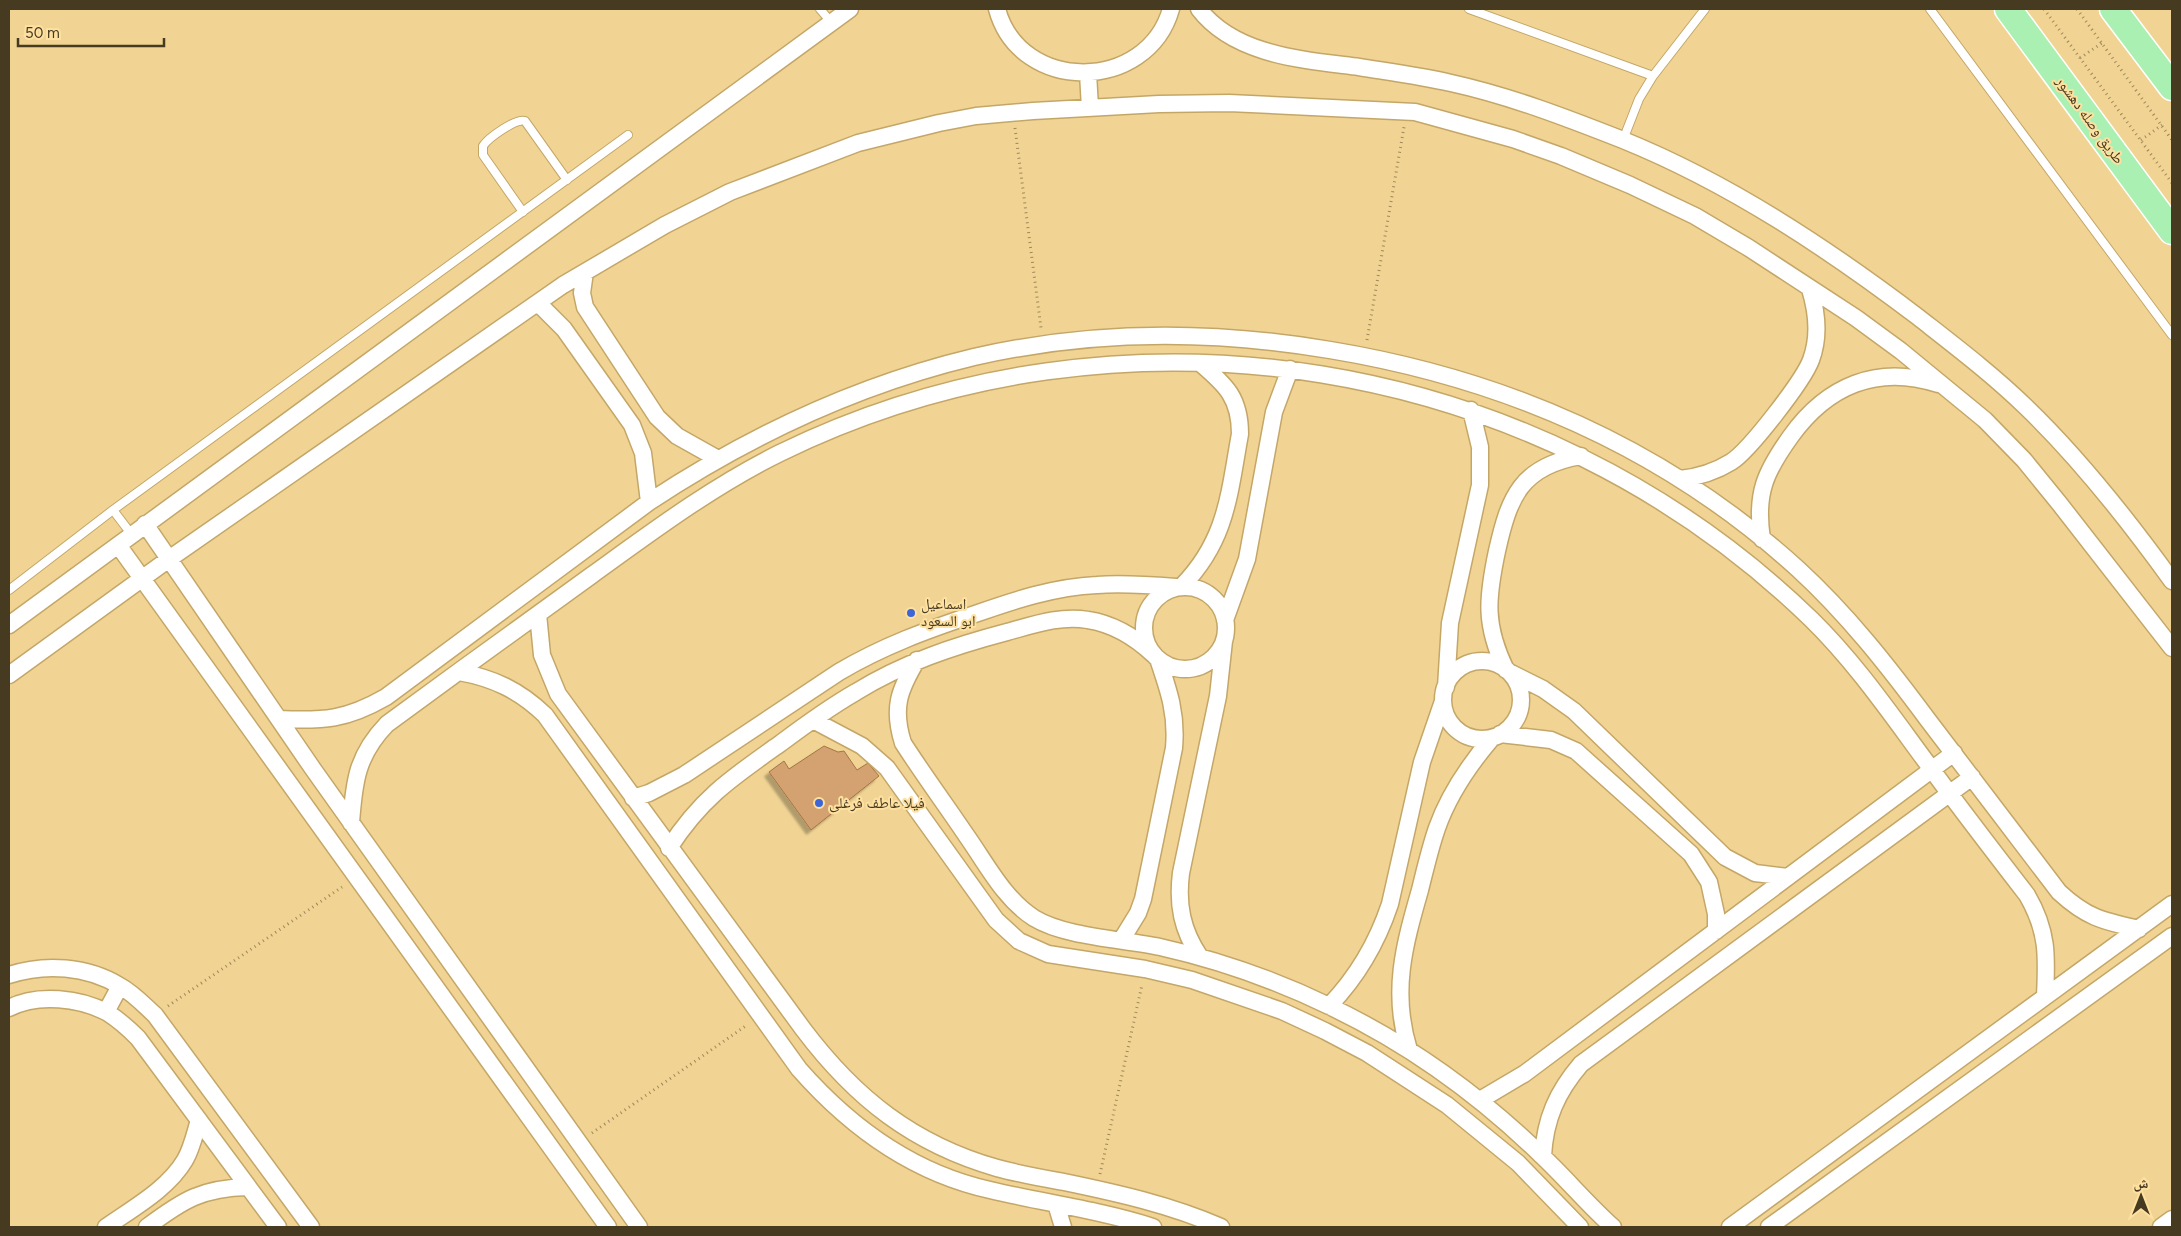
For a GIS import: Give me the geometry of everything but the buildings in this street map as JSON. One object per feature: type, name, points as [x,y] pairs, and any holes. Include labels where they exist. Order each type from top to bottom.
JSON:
[{"type":"main road","name":"طريق وصله دهشور","points":[[2008,9],[2172,231]]},
{"type":"main road","points":[[2113,9],[2172,87]]},
{"type":"street","points":[[9,625],[850,9]]},
{"type":"street","points":[[997,9],[1010,36],[1025,52],[1043,64],[1064,71],[1088,73],[1112,69],[1135,58],[1154,41],[1168,19],[1171,9]]},
{"type":"street","points":[[1198,9],[1226,33],[1252,46],[1269,51],[1303,60],[1411,75],[1453,83],[1533,106],[1623,140],[1673,162],[1811,240],[1876,284],[1977,362],[2027,408],[2074,457],[2172,581]]},
{"type":"street","points":[[1088,73],[1090,108]]},
{"type":"street","points":[[9,675],[142,578],[538,303],[585,272],[673,221],[730,192],[858,143],[903,131],[967,118],[1090,108],[1229,102],[1407,112],[1456,122],[1513,139],[1630,185],[1695,216],[1749,248],[1856,318],[1946,386],[1985,420],[2024,460],[2172,648]]},
{"type":"street","points":[[585,272],[582,293],[585,307],[657,417],[677,436],[718,458]]},
{"type":"street","points":[[1680,479],[1698,477],[1732,462],[1746,450],[1803,377],[1811,360],[1817,324],[1815,306],[1810,289]]},
{"type":"street","points":[[538,303],[564,329],[632,425],[643,453],[649,502]]},
{"type":"street","points":[[279,720],[334,719],[353,714],[386,697],[649,502],[718,458],[779,426],[842,398],[908,376],[975,357],[1043,344],[1106,337],[1150,335],[1205,336],[1258,340],[1365,356],[1459,378],[1524,401],[1595,432],[1680,479],[1762,539],[1835,605],[1870,643],[2059,892],[2087,914],[2103,922],[2139,929]]},
{"type":"street","points":[[1122,939],[1138,913],[1143,899],[1174,748],[1174,711],[1156,657],[1147,645],[1143,633],[1144,621],[1148,609],[1155,599],[1165,591],[1179,587],[1209,552],[1221,526],[1240,434],[1237,406],[1231,393],[1222,381],[1200,362]]},
{"type":"street","points":[[351,823],[354,785],[358,768],[375,737],[387,724],[706,494],[782,452],[870,415],[962,387],[1028,374],[1104,365],[1200,362],[1290,369],[1382,385],[1471,410],[1518,428],[1581,456],[1631,482],[1680,513],[1771,581],[1852,661],[2027,894],[2037,911],[2043,929],[2046,948],[2045,996]]},
{"type":"street","points":[[1200,957],[1190,943],[1184,926],[1179,890],[1181,872],[1218,696],[1225,620],[1247,559],[1274,412],[1290,369]]},
{"type":"street","points":[[1762,539],[1759,512],[1765,478],[1774,460],[1803,420],[1822,402],[1844,388],[1869,379],[1886,377],[1921,378],[1946,386]]},
{"type":"street","points":[[1471,410],[1480,448],[1480,485],[1450,622],[1444,694],[1448,719],[1463,734],[1474,738],[1496,736],[1550,740],[1576,751],[1691,854],[1708,882],[1716,914],[1716,931]]},
{"type":"street","points":[[1409,1050],[1401,1014],[1401,964],[1436,829],[1466,771],[1496,736],[1513,723],[1521,703],[1516,681],[1508,671],[1493,638],[1488,605],[1489,588],[1504,518],[1516,494],[1533,475],[1547,465],[1581,456]]},
{"type":"street","points":[[146,524],[351,823],[639,1227]]},
{"type":"street","points":[[118,545],[608,1227]]},
{"type":"street","points":[[633,798],[649,793],[684,775],[864,657],[916,634],[1018,599],[1070,588],[1122,584],[1197,588],[1210,595],[1220,606],[1225,620]]},
{"type":"street","points":[[538,614],[542,655],[558,694],[824,1057],[848,1083],[874,1106],[902,1126],[933,1144],[965,1158],[998,1168],[1159,1204],[1221,1227]]},
{"type":"street","points":[[669,848],[691,816],[713,793],[813,720],[857,691],[917,660],[960,645],[1050,620],[1069,618],[1106,624],[1124,632],[1140,642],[1169,666],[1182,669],[1195,668],[1208,662],[1217,653],[1224,641]]},
{"type":"street","points":[[917,660],[903,684],[898,699],[897,714],[903,742],[1008,896],[1034,918],[1065,930],[1122,939],[1200,957],[1244,971],[1329,1006],[1409,1050],[1480,1100],[1543,1156],[1613,1227]]},
{"type":"street","points":[[1329,1006],[1355,976],[1376,941],[1384,923],[1422,762],[1444,694],[1451,677],[1468,664],[1490,662],[1543,689],[1574,711],[1725,857],[1755,872],[1788,877]]},
{"type":"street","points":[[459,672],[497,681],[514,690],[545,715],[799,1069],[853,1123],[884,1145],[909,1159],[961,1182],[1109,1214],[1151,1227]]},
{"type":"street","points":[[813,720],[862,746],[887,768],[996,920],[1019,941],[1048,954],[1145,969],[1237,994],[1282,1011],[1367,1053],[1447,1105],[1484,1135],[1518,1163],[1580,1227]]},
{"type":"street","points":[[1480,1100],[1524,1074],[1954,753]]},
{"type":"street","points":[[1543,1156],[1548,1116],[1556,1098],[1581,1064],[1972,777]]},
{"type":"street","points":[[1730,1227],[2172,904]]},
{"type":"street","points":[[1769,1227],[2172,936]]},
{"type":"street","points":[[9,975],[22,970],[51,967],[81,970],[120,986],[134,995],[155,1015],[311,1227]]},
{"type":"street","points":[[106,1012],[120,986]]},
{"type":"street","points":[[9,1008],[39,1000],[67,1000],[106,1012],[118,1020],[138,1038],[278,1227]]},
{"type":"street","points":[[106,1227],[158,1190],[173,1176],[185,1160],[193,1142],[199,1120]]},
{"type":"street","points":[[147,1227],[173,1207],[191,1197],[210,1190],[248,1187]]},
{"type":"street","points":[[1056,1204],[1063,1227]]},
{"type":"street","points":[[2161,1227],[2172,1219]]},
{"type":"lane","points":[[820,9],[831,22]]},
{"type":"lane","points":[[1469,9],[1653,76]]},
{"type":"lane","points":[[1623,140],[1639,99],[1653,76],[1705,9]]},
{"type":"lane","points":[[1930,9],[2172,335]]},
{"type":"lane","points":[[523,212],[483,155],[483,146],[489,140],[517,120],[525,121],[567,180]]},
{"type":"lane","points":[[9,590],[113,510],[628,135]]},
{"type":"lane","points":[[113,510],[132,535]]},
{"type":"path","points":[[2044,9],[2172,183]]},
{"type":"path","points":[[2076,9],[2172,140]]},
{"type":"path","points":[[2080,58],[2102,43]]},
{"type":"path","points":[[1365,356],[1407,112]]},
{"type":"path","points":[[1013,113],[1043,344]]},
{"type":"path","points":[[2141,140],[2162,125]]},
{"type":"path","points":[[155,1015],[356,877]]},
{"type":"path","points":[[1096,1189],[1145,969]]},
{"type":"path","points":[[579,1142],[760,1016]]},
{"type":"place","name":"اسماعيل ابو السعود","points":[[911,613]]},
{"type":"place","name":"فيلا عاطف فرغلى","points":[[819,803]]}]
